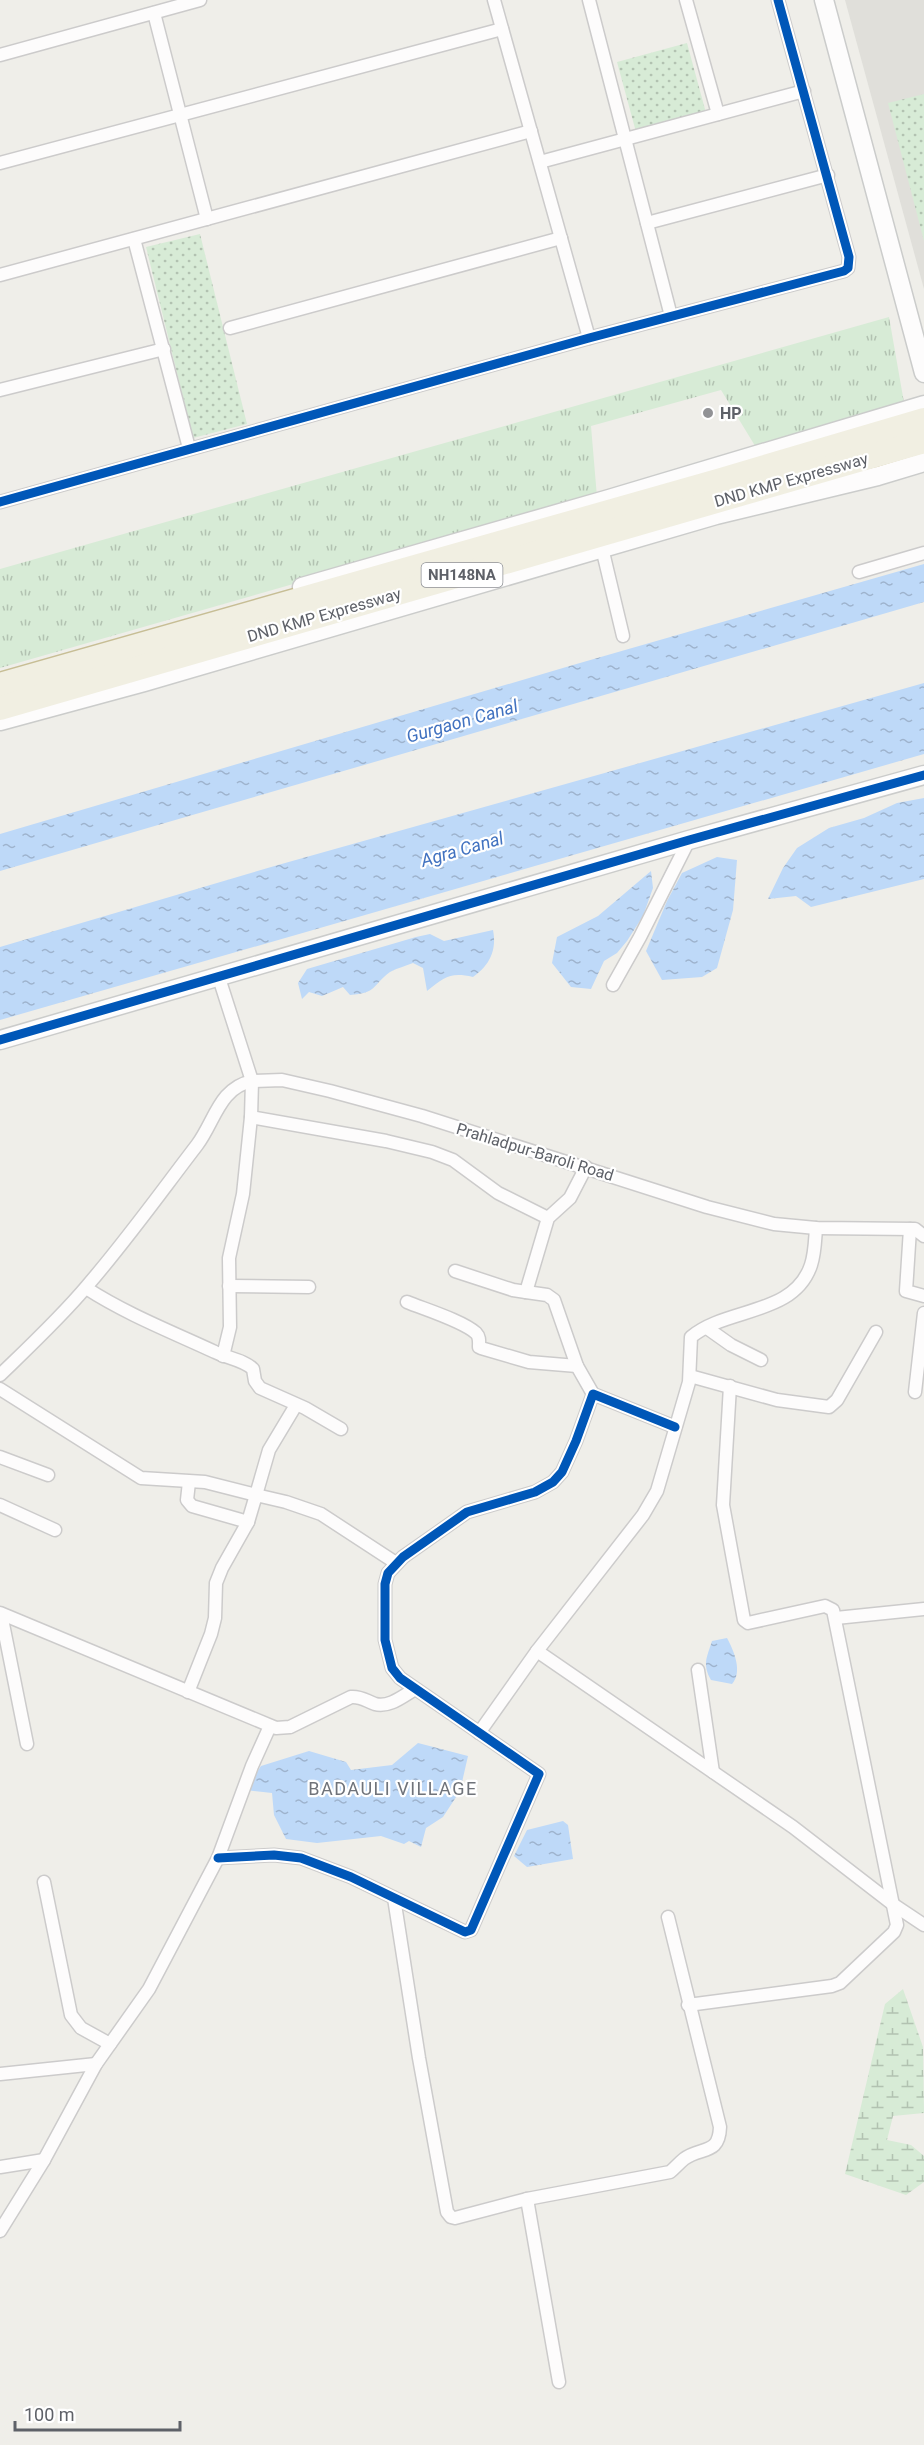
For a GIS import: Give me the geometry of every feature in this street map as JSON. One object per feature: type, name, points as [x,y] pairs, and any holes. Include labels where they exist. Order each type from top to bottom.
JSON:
[{"type":"highway","name":"DND KMP Expressway","points":[[0,685],[924,420]]},
{"type":"highway","name":"DND KMP Expressway","points":[[0,708],[924,441]]},
{"type":"street","points":[[0,55],[200,0]]},
{"type":"street","points":[[494,0],[589,338]]},
{"type":"street","points":[[589,0],[671,316]]},
{"type":"street","points":[[686,0],[718,114]]},
{"type":"street","points":[[0,502],[589,338],[844,271],[848,268],[849,257],[778,0]]},
{"type":"street","points":[[824,0],[924,373]]},
{"type":"street","points":[[832,0],[924,337]]},
{"type":"street","points":[[154,13],[207,219]]},
{"type":"street","points":[[0,163],[502,28]]},
{"type":"street","points":[[540,162],[804,91]]},
{"type":"street","points":[[0,275],[531,131]]},
{"type":"street","points":[[647,223],[828,175]]},
{"type":"street","points":[[230,328],[561,238]]},
{"type":"street","points":[[134,239],[189,448]]},
{"type":"street","points":[[0,390],[164,350]]},
{"type":"street","points":[[0,674],[609,499],[924,405]]},
{"type":"street","points":[[0,721],[144,682],[716,515],[878,476],[924,462]]},
{"type":"street","points":[[602,548],[623,636]]},
{"type":"street","points":[[859,572],[924,553]]},
{"type":"street","points":[[0,1041],[688,840],[924,775]]},
{"type":"street","points":[[614,985],[688,840]]},
{"type":"street","points":[[219,978],[252,1081],[251,1117],[243,1194],[231,1243],[230,1327],[223,1356]]},
{"type":"street","name":"Prahladpur-Baroli Road","points":[[252,1081],[282,1080],[422,1116],[707,1207],[774,1224],[816,1228],[918,1230]]},
{"type":"street","points":[[0,1374],[86,1288],[201,1139],[225,1096],[236,1086],[252,1081]]},
{"type":"street","points":[[251,1117],[386,1141],[432,1152],[453,1160],[498,1193],[548,1218]]},
{"type":"street","points":[[526,1292],[548,1218],[570,1198],[586,1167]]},
{"type":"street","points":[[479,1733],[537,1651],[643,1515],[657,1491],[690,1376],[693,1335],[736,1315],[774,1303],[794,1289],[806,1276],[812,1262],[816,1228]]},
{"type":"street","points":[[918,1230],[906,1289],[910,1293],[924,1296]]},
{"type":"street","points":[[455,1271],[497,1286],[547,1296],[554,1300],[577,1366],[593,1394],[675,1427]]},
{"type":"street","points":[[229,1286],[309,1287]]},
{"type":"street","points":[[86,1288],[108,1302],[223,1356],[251,1366],[255,1373],[255,1381],[260,1388],[341,1430]]},
{"type":"street","points":[[407,1302],[475,1332],[479,1338],[479,1347],[529,1362],[577,1366]]},
{"type":"street","points":[[915,1392],[924,1313]]},
{"type":"street","points":[[707,1328],[731,1345],[761,1360]]},
{"type":"street","points":[[690,1376],[777,1400],[829,1407],[837,1400],[876,1332]]},
{"type":"street","points":[[688,2005],[822,1988],[840,1983],[894,1932],[897,1925],[833,1610],[825,1606],[748,1623],[744,1620],[723,1505],[729,1386]]},
{"type":"street","points":[[0,1389],[141,1479],[220,1484],[286,1502],[321,1514],[396,1563]]},
{"type":"street","points":[[218,1858],[274,1855],[301,1858],[351,1877],[465,1932],[471,1929],[539,1776],[400,1678],[392,1668],[385,1640],[385,1584],[388,1573],[396,1563],[467,1512],[536,1492],[554,1482],[562,1472],[576,1442],[593,1394]]},
{"type":"street","points":[[188,1692],[212,1634],[216,1582],[248,1522],[269,1450],[296,1405]]},
{"type":"street","points":[[0,1457],[48,1474]]},
{"type":"street","points":[[189,1482],[189,1505],[248,1522]]},
{"type":"street","points":[[0,1505],[55,1530]]},
{"type":"street","points":[[836,1618],[924,1609]]},
{"type":"street","points":[[0,1614],[270,1726],[284,1729],[351,1697],[358,1696],[384,1705],[415,1689]]},
{"type":"street","points":[[0,1614],[27,1744]]},
{"type":"street","points":[[537,1651],[793,1827],[894,1905],[924,1925]]},
{"type":"street","points":[[698,1670],[713,1772]]},
{"type":"street","points":[[0,2230],[44,2160],[96,2064],[149,1989],[218,1858],[252,1766],[270,1726]]},
{"type":"street","points":[[44,1882],[71,2015],[81,2028],[110,2044]]},
{"type":"street","points":[[393,1898],[447,2212],[455,2218],[527,2199],[670,2172],[684,2159],[712,2148],[716,2144],[720,2127],[668,1917]]},
{"type":"street","points":[[0,2074],[96,2064]]},
{"type":"street","points":[[0,2167],[44,2160]]},
{"type":"street","points":[[527,2199],[559,2382]]},
{"type":"shaded area","points":[[845,0],[924,0],[924,289]]},
{"type":"green space","points":[[687,43],[706,113],[636,132],[617,62]]},
{"type":"green space","points":[[924,94],[924,241],[888,103]]},
{"type":"green space","points":[[200,234],[247,424],[193,438],[146,247]]},
{"type":"green space","points":[[889,317],[906,414],[760,454],[721,390],[591,426],[597,497],[0,668],[0,569]]},
{"type":"green space","points":[[903,1989],[923,2047],[924,2113],[893,2116],[887,2140],[911,2145],[924,2156],[924,2182],[906,2195],[845,2174],[885,2004]]},
{"type":"water","name":"Gurgaon Canal","points":[[924,564],[924,602],[0,871],[0,834]]},
{"type":"water","name":"Agra Canal","points":[[924,683],[924,754],[0,1020],[0,947],[278,865]]},
{"type":"water","points":[[924,798],[924,879],[811,907],[796,896],[768,899],[783,868],[797,848],[829,828],[864,818],[897,803]]},
{"type":"water","points":[[717,857],[737,860],[733,910],[717,968],[702,977],[662,980],[646,951],[667,901],[682,873]]},
{"type":"water","points":[[651,871],[653,888],[643,916],[627,941],[617,953],[604,961],[591,989],[571,987],[552,963],[557,937],[598,916]]},
{"type":"water","points":[[493,930],[494,944],[491,956],[484,967],[473,977],[459,975],[448,977],[427,991],[423,968],[413,963],[390,972],[365,993],[350,995],[343,987],[322,996],[309,992],[302,999],[298,983],[307,969],[430,934],[444,941]]},
{"type":"water","points":[[727,1638],[735,1655],[737,1668],[732,1684],[711,1680],[706,1665],[712,1641]]},
{"type":"water","points":[[418,1743],[468,1756],[460,1791],[443,1817],[426,1828],[421,1847],[409,1841],[404,1844],[381,1836],[317,1843],[286,1839],[274,1815],[272,1793],[245,1790],[261,1766],[309,1751],[346,1762],[351,1770],[392,1765]]},
{"type":"water","points":[[563,1821],[568,1825],[573,1859],[527,1867],[514,1856],[527,1830]]},
{"type":"cycle path","points":[[0,502],[589,338],[844,271],[848,268],[849,257],[778,0]]},
{"type":"cycle path","points":[[0,1040],[689,840],[924,775]]},
{"type":"cycle path","points":[[218,1858],[274,1855],[301,1858],[351,1877],[465,1932],[471,1930],[539,1774],[400,1678],[392,1668],[385,1640],[385,1584],[388,1573],[403,1557],[467,1512],[535,1492],[553,1482],[562,1472],[593,1394],[675,1427]]},
{"type":"place","name":"HP","points":[[708,413]]},
{"type":"district","name":"BADAULI VILLAGE","points":[[393,1788]]}]
